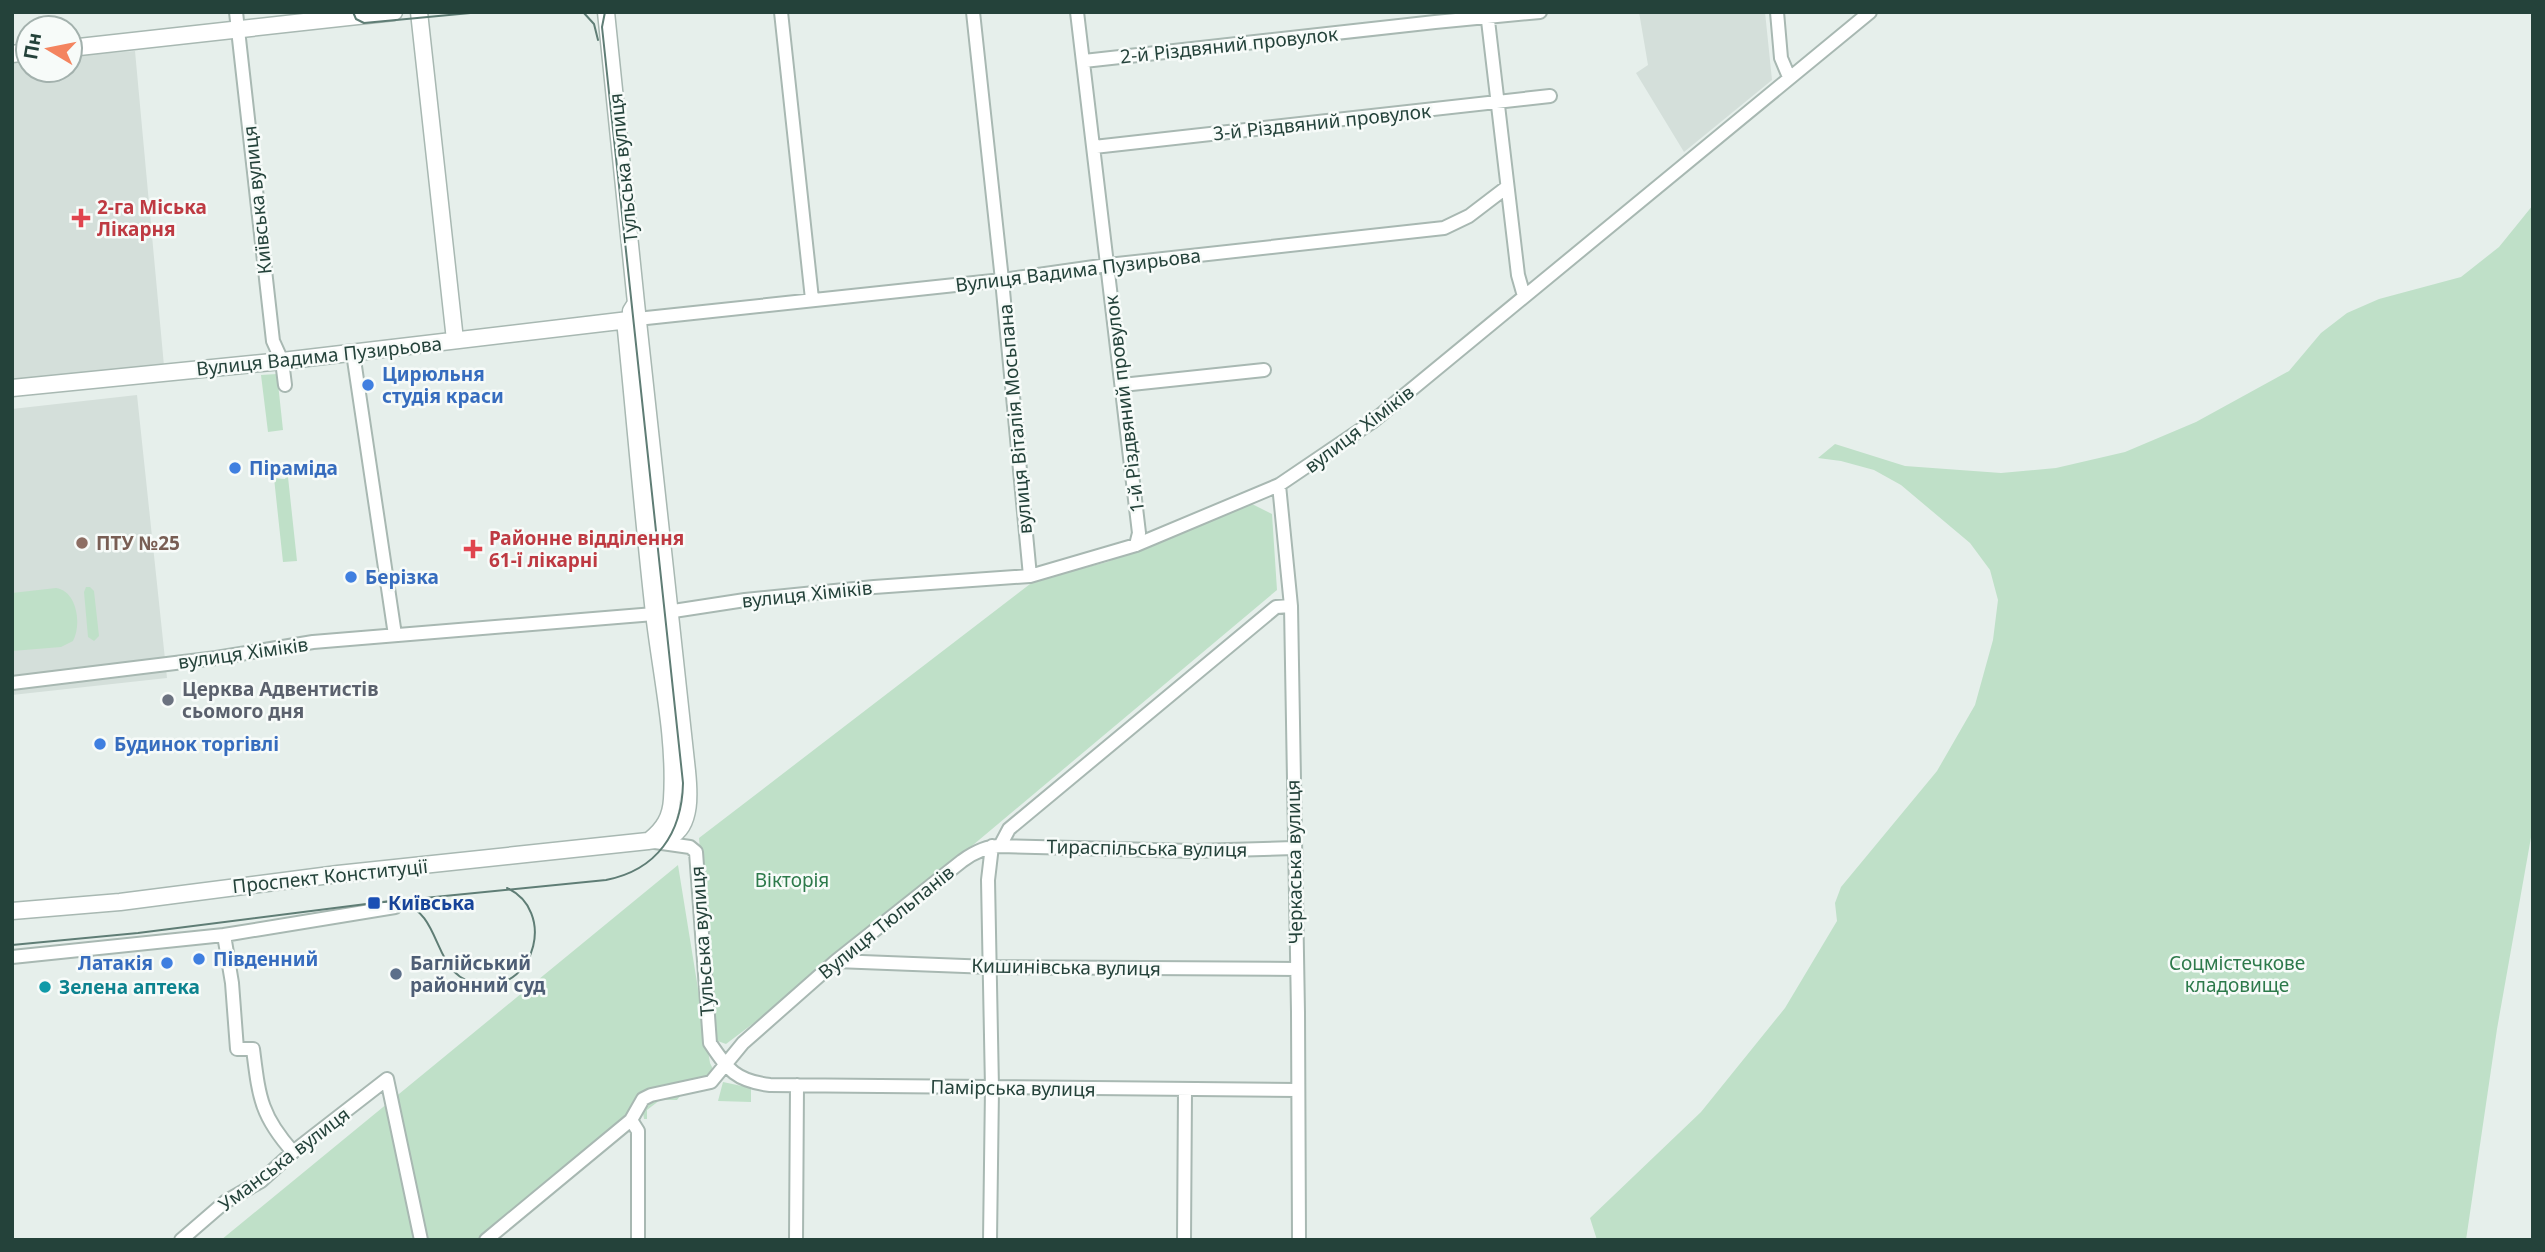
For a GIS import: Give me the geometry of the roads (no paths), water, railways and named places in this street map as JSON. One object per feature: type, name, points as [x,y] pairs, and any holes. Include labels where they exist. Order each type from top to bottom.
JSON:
[{"type":"street","name":"Київська вулиця","points":[[236,12],[273,341],[282,361],[285,385]]},
{"type":"street","points":[[84,47],[394,12]]},
{"type":"street","points":[[419,12],[455,340]]},
{"type":"street","name":"Тульська вулиця","points":[[606,12],[662,612],[671,744],[672,800],[668,819],[661,831],[648,841]]},
{"type":"street","points":[[781,12],[812,299]]},
{"type":"street","name":"вулиця Віталія Мосьпана","points":[[973,12],[1030,576]]},
{"type":"street","name":"1-й Різдвяний провулок","points":[[1077,12],[1139,533],[1136,545]]},
{"type":"street","name":"2-й Різдвяний провулок","points":[[1084,61],[1487,15],[1541,12]]},
{"type":"street","points":[[1777,12],[1781,58],[1789,77]]},
{"type":"street","name":"вулиця Хіміків","points":[[12,683],[216,658],[313,642],[662,612],[745,600],[874,587],[1030,576],[1136,545],[1279,485],[1309,467],[1382,413],[1870,12]]},
{"type":"street","points":[[1487,15],[1518,275],[1524,296]]},
{"type":"street","name":"3-й Різдвяний провулок","points":[[1094,147],[1550,96]]},
{"type":"street","name":"Вулиця Вадима Пузирьова","points":[[12,387],[353,353],[633,314],[1002,280],[1108,265],[1444,228],[1469,216],[1507,187]]},
{"type":"street","points":[[353,353],[395,635]]},
{"type":"street","points":[[1122,385],[1264,370]]},
{"type":"street","name":"Черкаська вулиця","points":[[1279,485],[1291,606],[1299,1240]]},
{"type":"street","name":"Вулиця Тюльпанів","points":[[486,1240],[631,1120],[643,1099],[712,1082],[728,1069],[743,1043],[836,961],[962,860],[996,846],[1009,829],[1276,607],[1291,606]]},
{"type":"street","name":"Тульська вулиця","points":[[648,841],[690,847],[696,852],[710,1043],[728,1069]]},
{"type":"street","name":"Проспект Конституції","points":[[12,911],[120,902],[338,874],[648,841]]},
{"type":"street","points":[[990,1240],[992,1088],[988,880],[996,846]]},
{"type":"street","name":"Тираспільська вулиця","points":[[996,846],[1194,851],[1294,848]]},
{"type":"street","points":[[12,957],[224,935],[395,907]]},
{"type":"street","points":[[224,935],[232,983],[237,1049],[253,1049],[262,1108],[293,1152]]},
{"type":"street","name":"Кишинівська вулиця","points":[[836,961],[990,967],[1297,969]]},
{"type":"street","name":"Памірська вулиця","points":[[728,1069],[750,1082],[797,1085],[1297,1090]]},
{"type":"street","name":"Уманська вулиця","points":[[181,1240],[225,1202],[261,1181],[293,1152],[387,1079],[421,1240]]},
{"type":"street","points":[[796,1240],[797,1085]]},
{"type":"street","points":[[1185,1090],[1185,1240]]},
{"type":"street","points":[[631,1120],[638,1131],[638,1240]]},
{"type":"tram line","points":[[353,12],[356,19],[364,23],[481,12]]},
{"type":"tram line","points":[[583,12],[594,24],[598,40]]},
{"type":"tram line","points":[[12,945],[138,933],[374,903],[606,880],[639,868],[653,858],[672,833],[678,818],[683,783],[602,27],[605,12]]},
{"type":"tram line","points":[[401,902],[416,909],[426,920],[446,961],[455,972],[467,981],[485,985],[502,983],[516,974],[527,962],[535,930],[531,913],[522,899],[507,888]]},
{"type":"place","name":"2-га Міська Лікарня","points":[[81,218]]},
{"type":"place","name":"Цирюльня студія краси","points":[[368,385]]},
{"type":"place","name":"Піраміда","points":[[235,468]]},
{"type":"place","name":"ПТУ №25","points":[[82,543]]},
{"type":"place","name":"Районне відділення 61-ї лікарні","points":[[473,549]]},
{"type":"place","name":"Берізка","points":[[351,577]]},
{"type":"place","name":"Церква Адвентистів сьомого дня","points":[[168,700]]},
{"type":"place","name":"Будинок торгівлі","points":[[100,744]]},
{"type":"place","name":"Київська","points":[[374,903]]},
{"type":"place","name":"Південний","points":[[199,959]]},
{"type":"place","name":"Латакія","points":[[167,963]]},
{"type":"place","name":"Баглійський районний суд","points":[[396,974]]},
{"type":"place","name":"Зелена аптека","points":[[45,987]]},
{"type":"park label","name":"Вікторія","points":[[792,880]]},
{"type":"park label","name":"Соцмістечкове кладовище","points":[[2237,974]]}]
